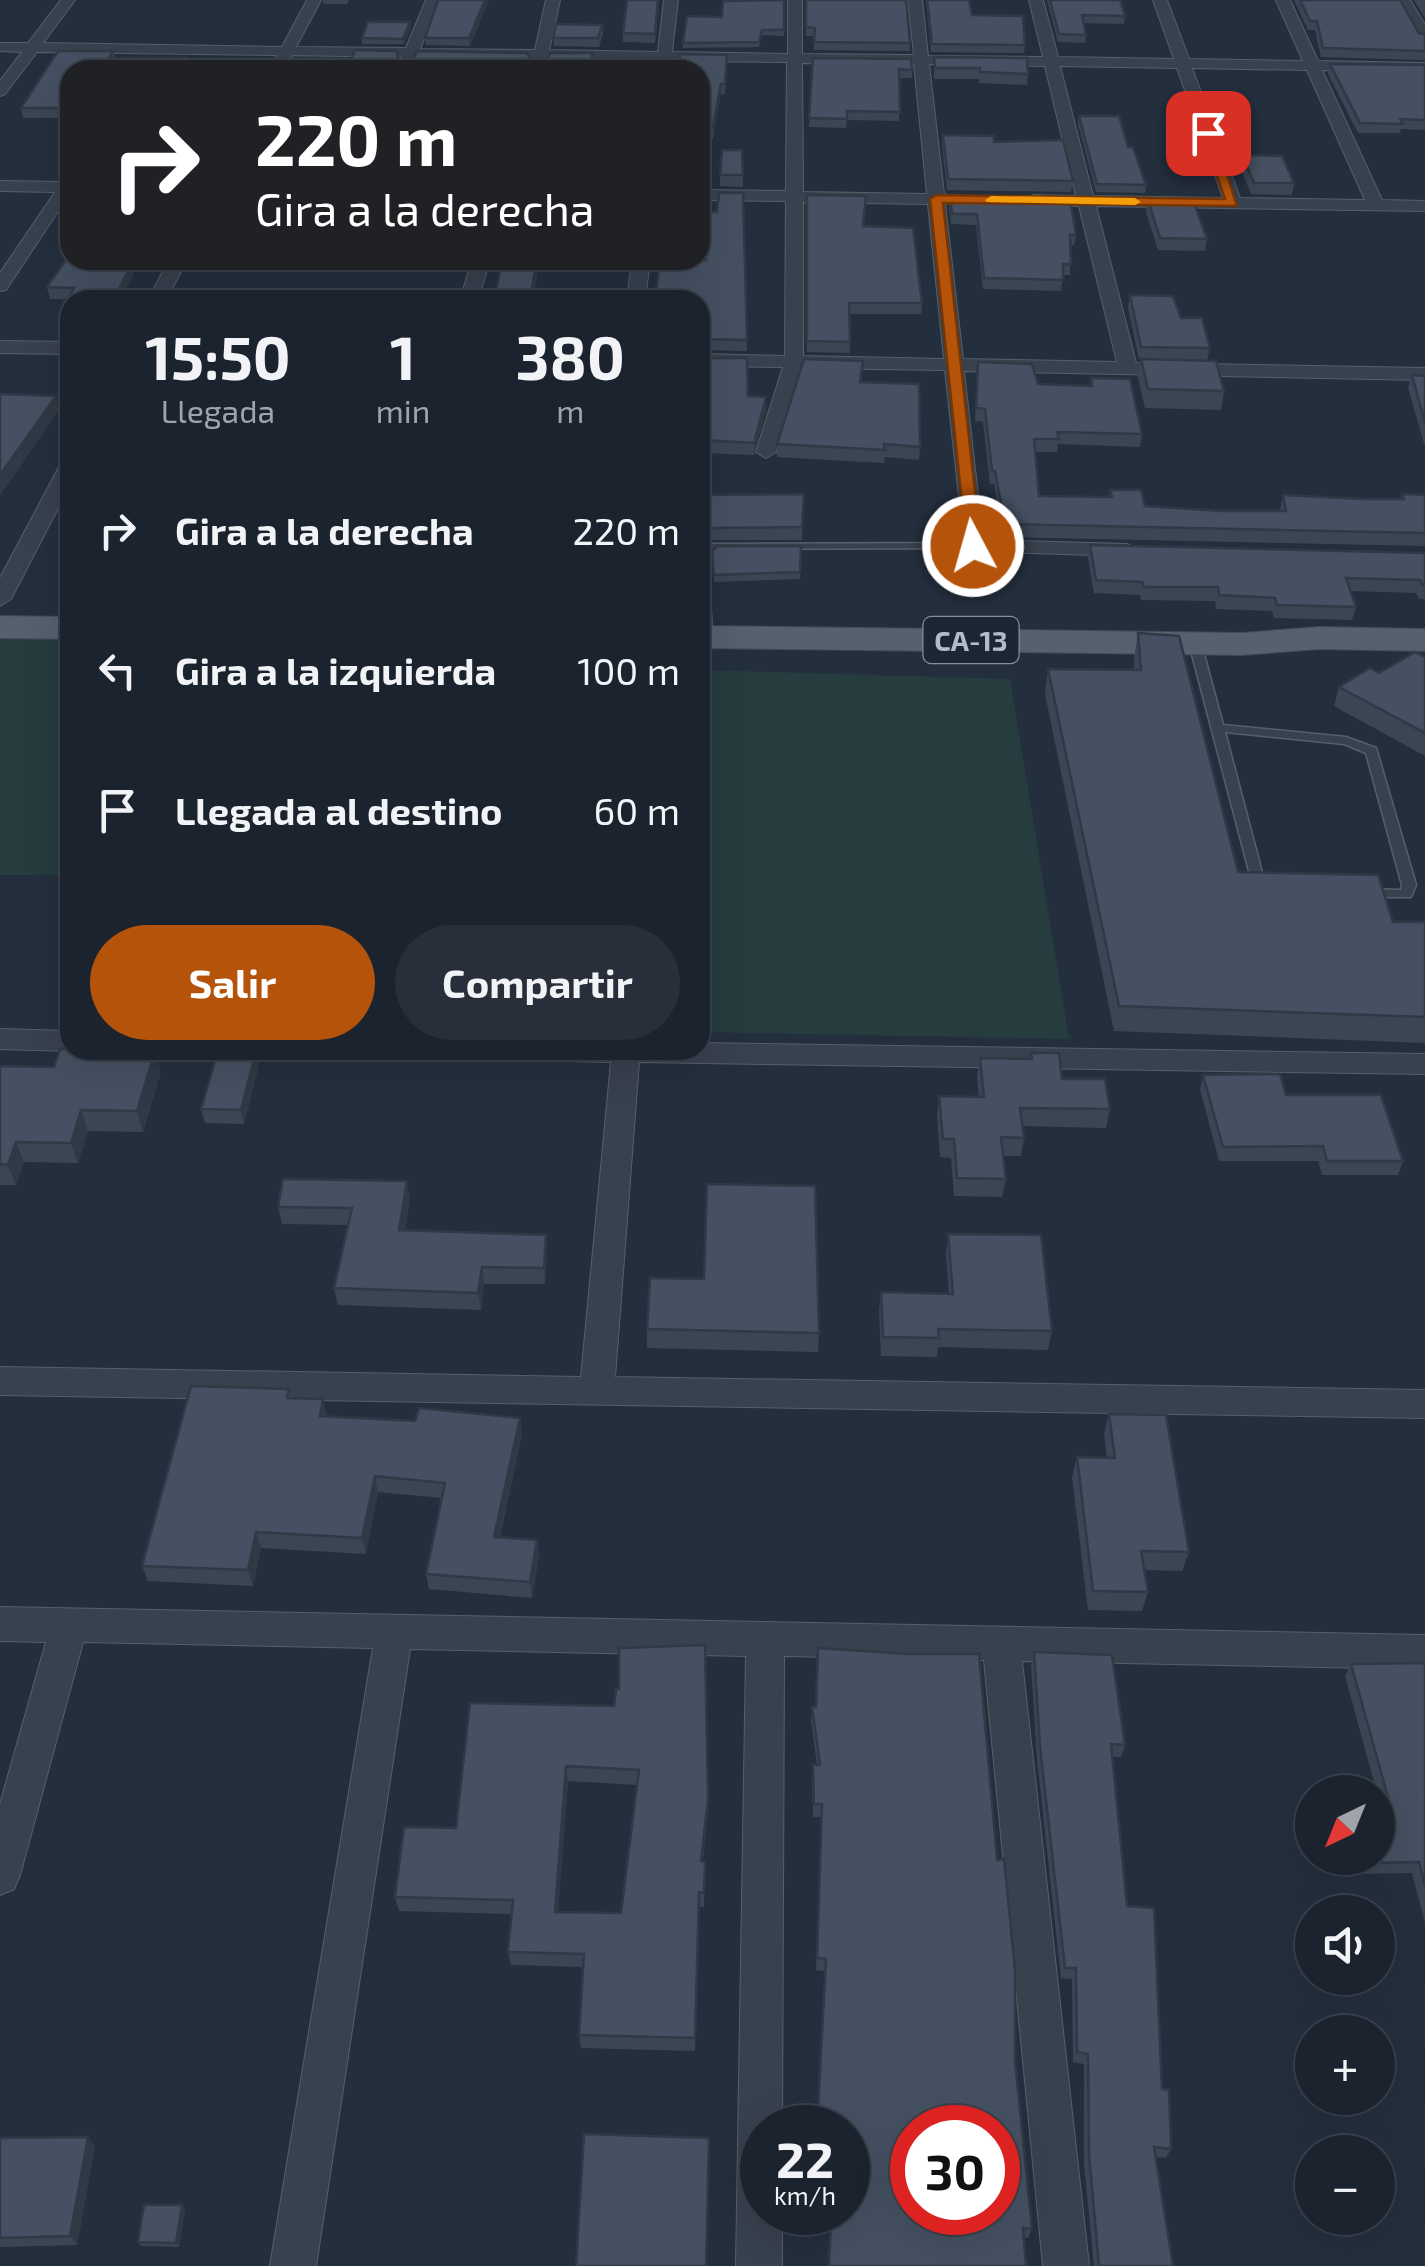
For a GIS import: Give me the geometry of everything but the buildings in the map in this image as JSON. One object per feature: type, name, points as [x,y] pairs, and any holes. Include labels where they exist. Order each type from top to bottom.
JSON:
[{"type":"main road","points":[[0,627],[60,628]]},
{"type":"main road","name":"CA-13","points":[[710,637],[1242,644],[1318,638],[1425,640]]},
{"type":"main road","name":"CA-13","points":[[1242,644],[1323,655],[1425,658]]},
{"type":"street","points":[[0,90],[68,0]]},
{"type":"street","points":[[282,60],[314,0]]},
{"type":"street","points":[[408,60],[433,0]]},
{"type":"street","points":[[541,60],[553,0]]},
{"type":"street","points":[[663,60],[671,0]]},
{"type":"street","points":[[766,452],[794,361],[796,0]]},
{"type":"street","points":[[916,0],[973,546],[1150,550]]},
{"type":"street","points":[[1036,0],[1127,366]]},
{"type":"street","points":[[1160,0],[1233,203]]},
{"type":"street","points":[[1283,0],[1376,205]]},
{"type":"street","points":[[1403,0],[1425,36]]},
{"type":"street","points":[[0,47],[543,54],[623,60]]},
{"type":"street","points":[[152,60],[158,50]]},
{"type":"street","points":[[710,61],[794,57],[1425,67]]},
{"type":"street","points":[[0,186],[60,185]]},
{"type":"street","points":[[710,196],[974,200]]},
{"type":"street","points":[[0,286],[60,198]]},
{"type":"street","points":[[1011,200],[1425,206]]},
{"type":"street","points":[[0,347],[60,348]]},
{"type":"street","points":[[710,360],[1425,374]]},
{"type":"street","points":[[0,599],[60,485]]},
{"type":"street","points":[[0,1039],[60,1040]]},
{"type":"street","points":[[710,1052],[1425,1064]]},
{"type":"street","points":[[598,1390],[625,1060]]},
{"type":"street","points":[[0,1381],[1425,1404]]},
{"type":"street","points":[[0,1624],[1425,1652]]},
{"type":"street","points":[[0,1875],[69,1626]]},
{"type":"street","points":[[293,2266],[394,1633]]},
{"type":"street","points":[[759,2266],[765,1640]]},
{"type":"street","points":[[1000,1644],[1066,2266]]},
{"type":"lane","points":[[710,548],[973,546]]},
{"type":"lane","points":[[1195,643],[1259,887],[1275,891]]},
{"type":"lane","points":[[1216,728],[1346,741],[1372,750],[1410,885],[1406,894],[1350,892]]},
{"type":"green space","points":[[276,50],[350,50],[346,60],[270,60]]},
{"type":"green space","points":[[0,621],[60,622],[60,875],[0,875]]},
{"type":"green space","points":[[710,670],[1010,679],[1069,1039],[710,1032]]},
{"type":"slow traffic","points":[[991,200],[1135,202]]},
{"type":"route","points":[[973,546],[936,199],[1233,203],[1208,133]]}]
